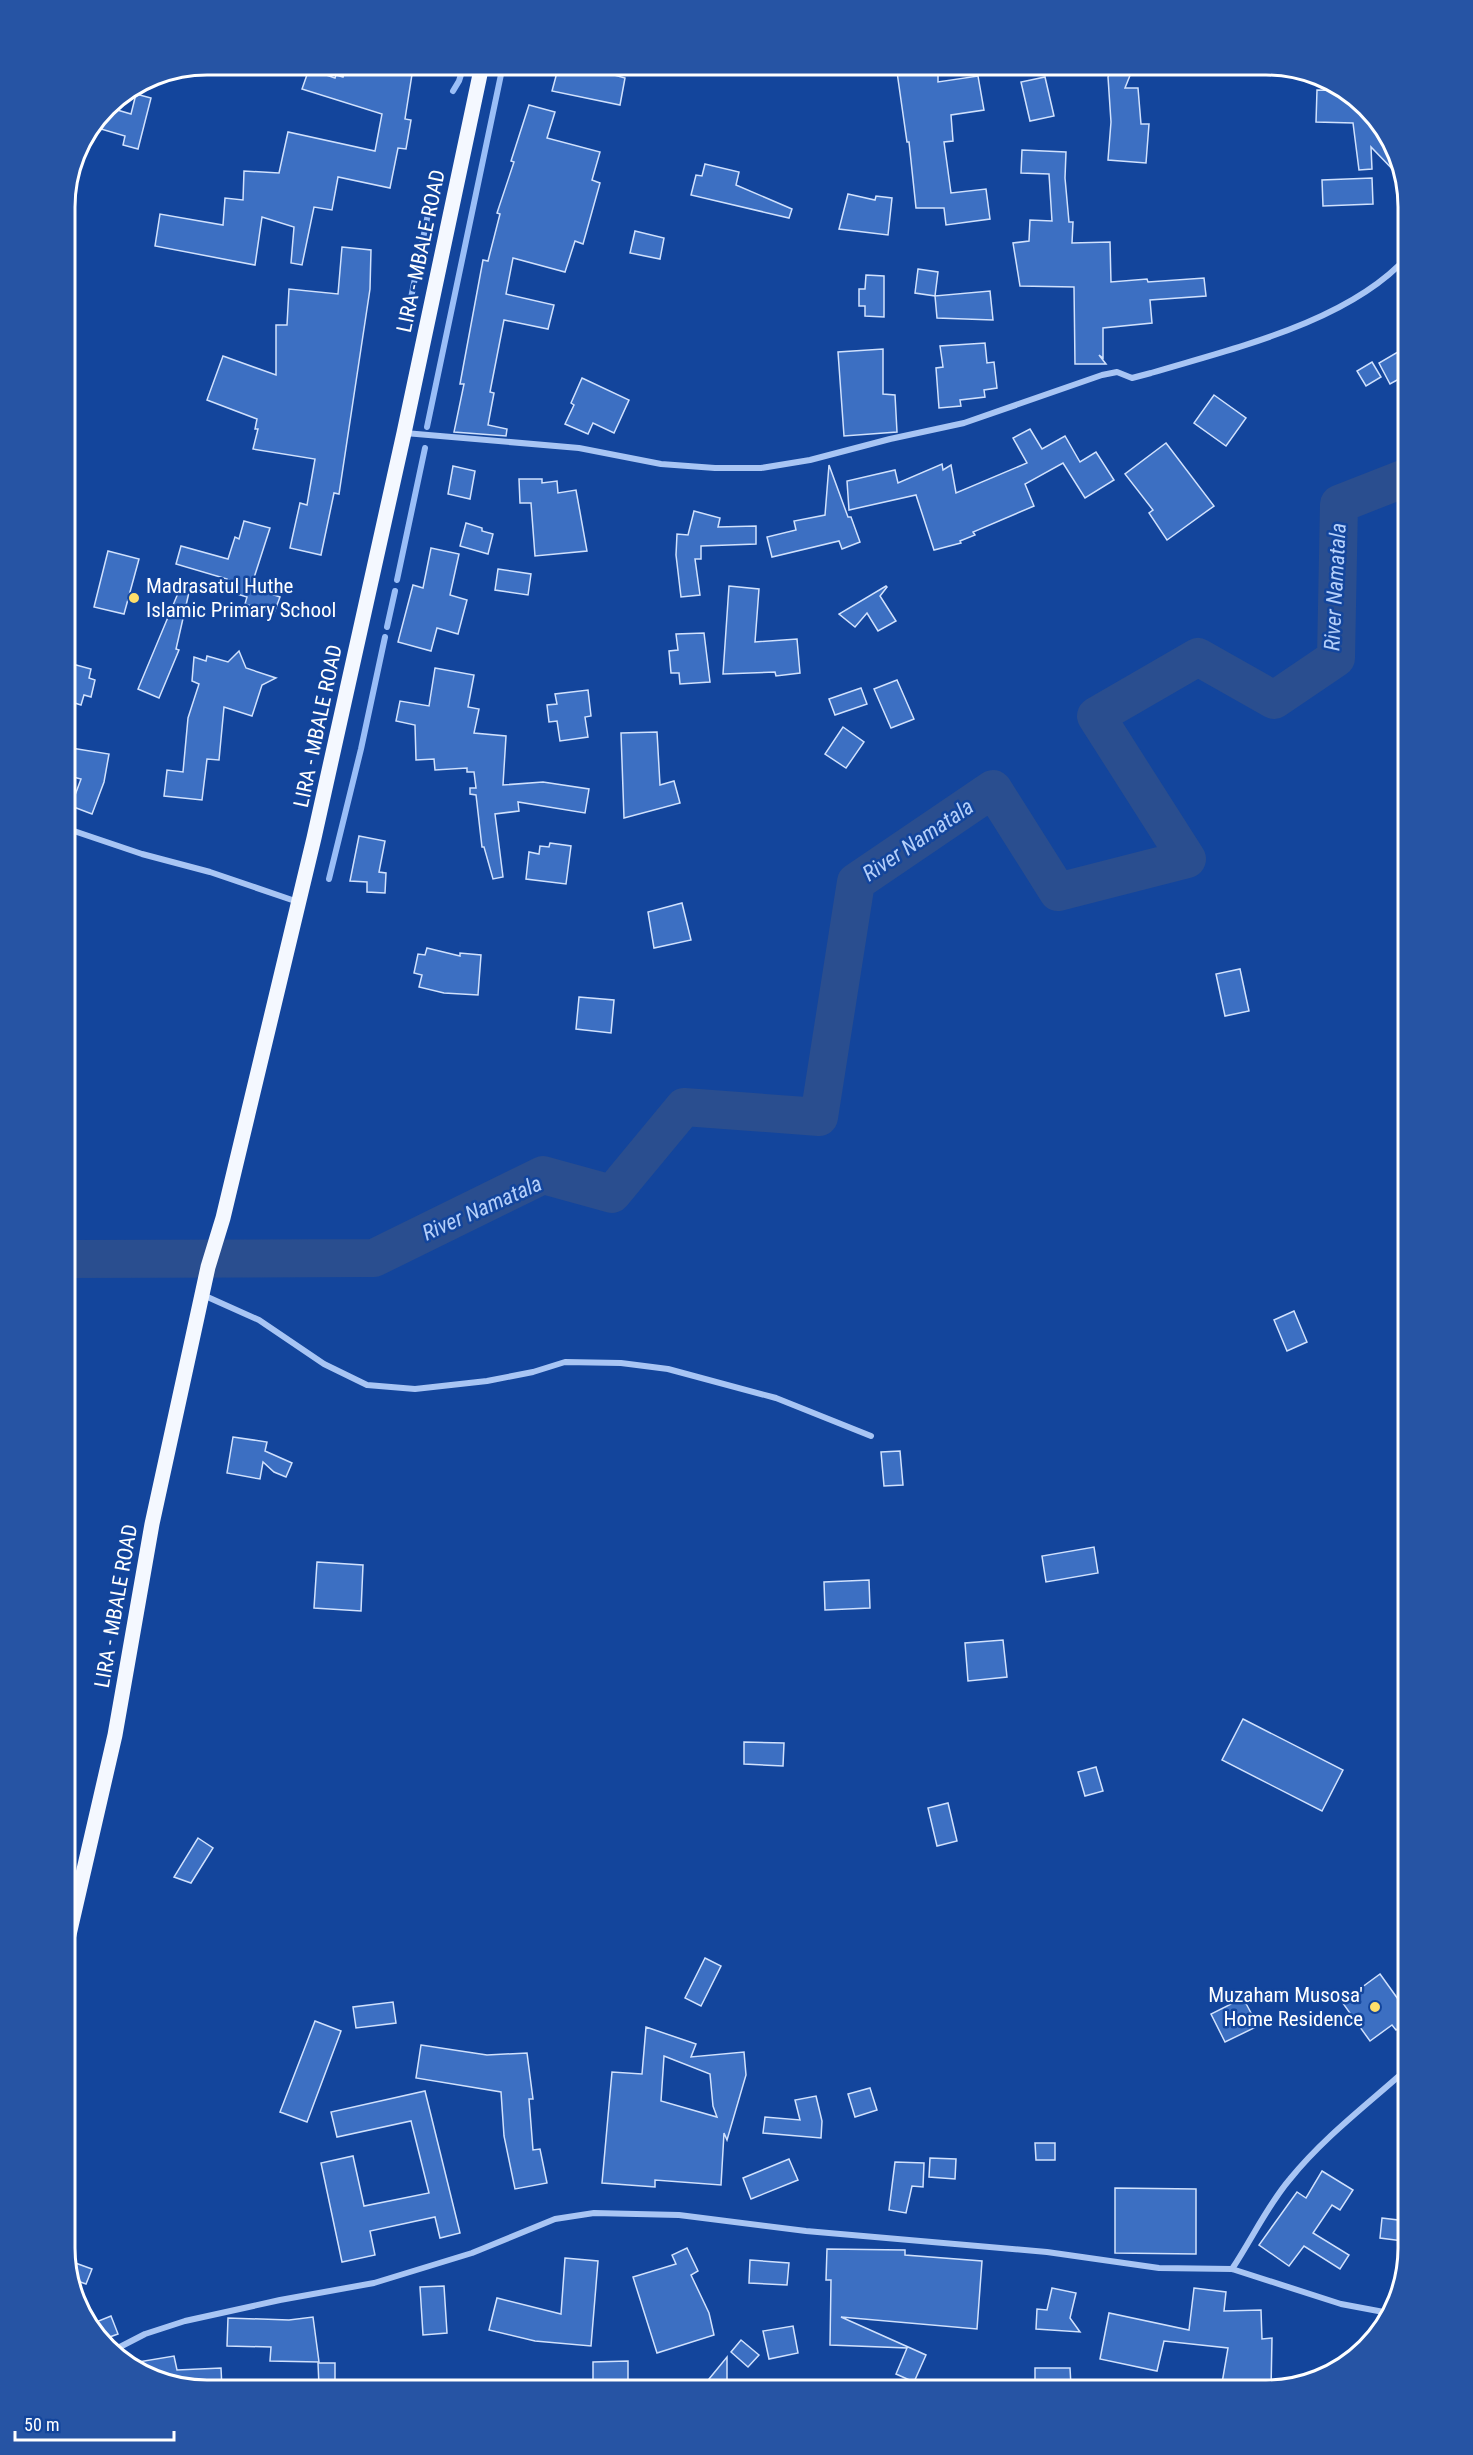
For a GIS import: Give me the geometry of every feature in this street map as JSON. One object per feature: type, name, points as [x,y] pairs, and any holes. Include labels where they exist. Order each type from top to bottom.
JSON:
[{"type":"main road","name":"LIRA - MBALE ROAD","points":[[75,1904],[114,1735],[152,1524],[208,1267],[223,1218],[314,838],[404,433],[480,75]]},
{"type":"street","points":[[404,433],[528,442],[579,448],[661,464],[715,468],[760,468],[810,460],[964,423],[1102,375],[1117,372],[1132,378],[1151,373],[1298,326],[1356,298],[1393,274],[1398,268]]},
{"type":"street","points":[[75,831],[298,902]]},
{"type":"street","points":[[202,1295],[259,1320],[324,1364],[367,1385],[415,1389],[487,1381],[533,1372],[565,1362],[621,1363],[668,1369],[776,1398],[871,1436]]},
{"type":"street","points":[[1232,2269],[1268,2209],[1290,2178],[1317,2149],[1398,2077]]},
{"type":"street","points":[[120,2347],[145,2334],[184,2320],[374,2283],[472,2253],[555,2219],[594,2213],[679,2215],[806,2231],[1047,2252],[1159,2268],[1232,2269],[1341,2304],[1381,2312]]},
{"type":"building","points":[[307,75],[343,77],[344,75],[412,75],[405,119],[411,120],[406,149],[398,148],[390,188],[338,177],[332,210],[314,207],[302,265],[291,263],[294,227],[262,217],[255,265],[155,246],[160,214],[223,225],[225,198],[243,200],[244,171],[279,173],[288,132],[375,151],[382,114],[302,89]]},
{"type":"building","points":[[556,75],[614,75],[625,78],[620,105],[552,91]]},
{"type":"building","points":[[897,75],[938,75],[938,82],[978,76],[984,110],[951,115],[953,141],[944,142],[951,193],[986,189],[990,219],[946,225],[944,208],[916,208],[909,142],[907,142]]},
{"type":"building","points":[[1109,75],[1130,75],[1125,88],[1138,88],[1141,124],[1149,124],[1146,163],[1108,160],[1111,122]]},
{"type":"building","points":[[1045,77],[1054,116],[1030,121],[1021,82]]},
{"type":"building","points":[[1317,90],[1326,90],[1339,97],[1365,120],[1376,134],[1392,169],[1371,147],[1372,169],[1359,170],[1353,123],[1316,122]]},
{"type":"building","points":[[138,95],[151,98],[138,149],[123,145],[125,136],[101,129],[118,110],[131,114],[135,96]]},
{"type":"building","points":[[529,105],[555,112],[547,138],[600,152],[592,180],[600,183],[583,244],[575,241],[565,272],[513,258],[506,294],[554,305],[548,329],[504,320],[490,392],[494,393],[488,425],[507,429],[506,436],[454,432],[464,384],[460,384],[483,260],[488,261],[500,214],[497,213],[514,162],[511,161]]},
{"type":"building","points":[[1022,150],[1066,152],[1065,178],[1069,222],[1073,222],[1072,243],[1110,242],[1111,282],[1204,278],[1206,296],[1150,300],[1152,323],[1103,328],[1103,358],[1099,355],[1106,364],[1075,364],[1074,287],[1020,286],[1013,243],[1029,241],[1030,220],[1052,221],[1049,174],[1021,173]]},
{"type":"building","points":[[705,164],[739,172],[736,185],[792,209],[789,218],[691,195],[696,175],[702,176]]},
{"type":"building","points":[[1372,178],[1373,204],[1323,206],[1322,180]]},
{"type":"building","points":[[848,194],[875,200],[876,196],[892,198],[888,235],[839,229]]},
{"type":"building","points":[[635,231],[664,238],[660,259],[630,253]]},
{"type":"building","points":[[342,247],[371,250],[370,289],[339,494],[334,493],[321,555],[290,548],[300,503],[307,505],[315,459],[253,449],[258,429],[255,429],[257,419],[207,400],[223,356],[276,375],[276,325],[287,325],[289,289],[338,294]]},
{"type":"building","points":[[918,269],[938,272],[935,296],[915,293]]},
{"type":"building","points":[[866,275],[884,276],[884,317],[865,316],[865,306],[859,306],[859,289],[865,289]]},
{"type":"building","points":[[990,291],[993,320],[937,318],[935,296]]},
{"type":"building","points":[[985,343],[987,363],[994,362],[997,388],[984,390],[985,397],[960,400],[961,406],[939,408],[936,368],[943,367],[940,346]]},
{"type":"building","points":[[883,349],[883,394],[895,395],[897,432],[844,436],[838,352]]},
{"type":"building","points":[[1398,352],[1398,380],[1390,384],[1379,363]]},
{"type":"building","points":[[1372,362],[1381,377],[1366,386],[1357,371]]},
{"type":"building","points":[[582,378],[629,400],[614,433],[593,423],[588,434],[565,424],[574,405],[571,403]]},
{"type":"building","points":[[1214,395],[1246,418],[1226,446],[1194,423]]},
{"type":"building","points":[[1030,429],[1042,449],[1065,436],[1080,462],[1096,452],[1114,480],[1085,498],[1063,463],[1025,484],[1034,506],[973,532],[975,535],[960,541],[961,543],[934,550],[916,495],[849,510],[847,481],[895,470],[898,483],[942,464],[943,470],[951,465],[956,493],[1027,463],[1013,438]]},
{"type":"building","points":[[1166,443],[1214,506],[1167,540],[1149,513],[1153,510],[1125,474]]},
{"type":"building","points":[[829,465],[860,542],[842,549],[839,541],[772,557],[767,537],[796,530],[794,521],[825,515]]},
{"type":"building","points":[[453,466],[475,471],[470,499],[448,494]]},
{"type":"building","points":[[519,479],[542,479],[542,483],[557,481],[558,493],[576,490],[587,551],[535,556],[531,503],[520,503]]},
{"type":"building","points":[[694,511],[720,518],[718,527],[756,526],[756,544],[701,546],[701,559],[695,559],[700,595],[681,597],[676,555],[677,534],[688,535]]},
{"type":"building","points":[[244,521],[270,528],[251,587],[280,597],[274,613],[245,604],[247,597],[224,590],[227,579],[176,564],[181,546],[228,559],[235,537],[239,539]]},
{"type":"building","points":[[466,523],[493,534],[488,554],[460,546]]},
{"type":"building","points":[[431,548],[459,554],[450,595],[467,600],[458,634],[437,628],[431,651],[398,642],[413,585],[423,588]]},
{"type":"building","points":[[108,551],[139,559],[124,614],[94,607]]},
{"type":"building","points":[[498,569],[531,574],[528,595],[495,590]]},
{"type":"building","points":[[181,586],[190,588],[176,649],[179,650],[159,698],[138,689]]},
{"type":"building","points":[[729,586],[759,589],[755,642],[797,639],[800,673],[776,676],[775,672],[723,674]]},
{"type":"building","points":[[886,586],[880,596],[896,621],[878,631],[867,613],[855,627],[839,614]]},
{"type":"building","points":[[704,633],[710,682],[680,684],[679,673],[671,673],[669,651],[678,650],[676,634]]},
{"type":"building","points":[[239,651],[246,668],[276,678],[262,685],[252,716],[224,707],[219,760],[207,759],[202,800],[164,796],[167,770],[183,772],[188,718],[199,684],[192,681],[194,657],[206,661],[207,656],[228,662]]},
{"type":"building","points":[[75,665],[91,669],[89,678],[95,680],[91,697],[84,695],[81,705],[75,703]]},
{"type":"building","points":[[435,668],[474,675],[468,707],[479,709],[474,733],[506,736],[503,785],[543,782],[589,789],[585,813],[518,802],[519,811],[495,814],[503,877],[493,879],[484,847],[482,847],[476,795],[470,794],[470,788],[476,788],[474,772],[467,772],[467,768],[435,770],[434,759],[416,760],[415,725],[396,721],[400,701],[429,706]]},
{"type":"building","points":[[897,680],[914,719],[891,728],[874,689]]},
{"type":"building","points":[[861,688],[867,704],[835,715],[829,699]]},
{"type":"building","points":[[588,690],[591,716],[585,717],[588,737],[560,741],[557,721],[549,722],[547,705],[557,704],[555,694]]},
{"type":"building","points":[[843,727],[864,742],[846,768],[825,754]]},
{"type":"building","points":[[657,732],[660,785],[674,781],[680,803],[624,818],[621,733]]},
{"type":"building","points":[[75,749],[109,754],[104,782],[92,814],[75,808],[75,795],[81,779],[75,778]]},
{"type":"building","points":[[359,836],[385,841],[379,872],[386,873],[385,893],[367,892],[367,882],[350,881]]},
{"type":"building","points":[[550,843],[571,846],[566,884],[526,879],[529,852],[539,854],[540,846],[549,847]]},
{"type":"building","points":[[682,903],[691,940],[654,948],[648,912]]},
{"type":"building","points":[[427,948],[460,956],[460,953],[481,955],[478,995],[444,993],[419,987],[422,975],[414,973],[418,954],[425,955]]},
{"type":"building","points":[[1240,969],[1249,1011],[1225,1016],[1216,974]]},
{"type":"building","points":[[579,997],[614,1000],[611,1033],[576,1029]]},
{"type":"building","points":[[1294,1311],[1307,1342],[1287,1351],[1274,1320]]},
{"type":"building","points":[[233,1437],[267,1442],[265,1451],[292,1463],[286,1477],[274,1472],[263,1462],[260,1479],[227,1473]]},
{"type":"building","points":[[900,1451],[903,1485],[884,1486],[881,1452]]},
{"type":"building","points":[[1094,1547],[1098,1573],[1046,1582],[1042,1556]]},
{"type":"building","points":[[317,1562],[363,1565],[361,1611],[314,1608]]},
{"type":"building","points":[[869,1580],[870,1608],[825,1610],[824,1582]]},
{"type":"building","points":[[1003,1640],[1007,1677],[968,1681],[965,1643]]},
{"type":"building","points":[[1243,1719],[1343,1770],[1322,1811],[1222,1760]]},
{"type":"building","points":[[744,1742],[784,1743],[783,1766],[744,1764]]},
{"type":"building","points":[[1096,1767],[1103,1791],[1085,1796],[1078,1772]]},
{"type":"building","points":[[948,1803],[957,1841],[937,1846],[928,1808]]},
{"type":"building","points":[[198,1838],[213,1848],[191,1883],[174,1877]]},
{"type":"building","points":[[705,1958],[721,1966],[701,2006],[685,1998]]},
{"type":"building","name":"Muzaham Musosa' Home Residence","points":[[1380,1974],[1398,1999],[1398,2028],[1396,2030],[1392,2025],[1370,2041],[1342,2002]]},
{"type":"building","points":[[1243,1998],[1258,2026],[1225,2042],[1211,2014]]},
{"type":"building","points":[[393,2002],[396,2023],[356,2028],[353,2007]]},
{"type":"building","points":[[315,2021],[341,2031],[307,2122],[280,2112]]},
{"type":"building","points":[[646,2027],[696,2044],[691,2057],[744,2052],[746,2075],[727,2140],[724,2133],[721,2185],[655,2180],[655,2187],[602,2183],[612,2072],[642,2074]],"holes":[[[664,2056],[710,2074],[713,2106],[717,2117],[661,2101]]]},
{"type":"building","points":[[421,2045],[487,2055],[527,2053],[533,2099],[529,2099],[533,2150],[540,2149],[547,2183],[515,2189],[504,2136],[501,2092],[416,2078]]},
{"type":"building","points":[[870,2088],[877,2110],[855,2117],[848,2094]]},
{"type":"building","points":[[425,2091],[460,2233],[440,2238],[435,2217],[370,2231],[375,2255],[342,2262],[321,2163],[353,2156],[364,2206],[429,2193],[411,2121],[337,2137],[331,2112]]},
{"type":"building","points":[[816,2096],[822,2121],[821,2138],[763,2133],[765,2117],[800,2120],[795,2100]]},
{"type":"building","points":[[1035,2143],[1055,2143],[1055,2160],[1036,2160]]},
{"type":"building","points":[[930,2158],[956,2159],[955,2179],[929,2177]]},
{"type":"building","points":[[789,2159],[798,2180],[751,2199],[743,2178]]},
{"type":"building","points":[[895,2162],[924,2163],[923,2187],[912,2186],[906,2213],[889,2210]]},
{"type":"building","points":[[1322,2171],[1353,2190],[1340,2210],[1332,2205],[1313,2233],[1349,2255],[1340,2269],[1304,2246],[1289,2266],[1259,2245],[1297,2192],[1306,2198]]},
{"type":"building","points":[[1115,2188],[1196,2189],[1196,2254],[1115,2253]]},
{"type":"building","points":[[1382,2218],[1398,2220],[1398,2240],[1380,2238]]},
{"type":"building","points":[[687,2248],[698,2271],[691,2275],[709,2313],[714,2335],[657,2353],[633,2277],[676,2264],[672,2255]]},
{"type":"building","points":[[827,2249],[905,2250],[905,2255],[982,2261],[977,2329],[841,2317],[926,2355],[915,2380],[910,2380],[896,2374],[907,2348],[830,2345],[831,2280],[826,2280]]},
{"type":"building","points":[[565,2258],[598,2261],[591,2346],[535,2341],[489,2330],[497,2298],[561,2314]]},
{"type":"building","points":[[750,2260],[789,2263],[787,2285],[749,2283]]},
{"type":"building","points":[[76,2263],[92,2269],[86,2284],[80,2282]]},
{"type":"building","points":[[444,2286],[447,2333],[423,2335],[420,2287]]},
{"type":"building","points":[[1052,2288],[1076,2293],[1070,2318],[1080,2332],[1036,2329],[1037,2309],[1047,2310]]},
{"type":"building","points":[[1194,2288],[1226,2292],[1224,2311],[1261,2310],[1262,2339],[1272,2338],[1271,2380],[1223,2380],[1228,2348],[1164,2341],[1157,2371],[1100,2359],[1109,2313],[1189,2330]]},
{"type":"building","points":[[111,2316],[118,2334],[110,2337],[97,2321]]},
{"type":"building","points":[[313,2317],[319,2362],[270,2361],[271,2347],[227,2346],[228,2318],[289,2320]]},
{"type":"building","points":[[793,2326],[798,2353],[769,2359],[763,2331]]},
{"type":"building","points":[[741,2340],[759,2355],[748,2367],[731,2352]]},
{"type":"building","points":[[174,2356],[177,2370],[221,2368],[222,2380],[181,2377],[165,2373],[141,2362]]},
{"type":"building","points":[[727,2357],[727,2380],[709,2379]]},
{"type":"building","points":[[628,2361],[628,2380],[593,2380],[593,2362]]},
{"type":"building","points":[[318,2363],[335,2363],[335,2380],[319,2380]]},
{"type":"building","points":[[1035,2368],[1070,2368],[1071,2380],[1035,2380]]},
{"type":"waterway","points":[[453,91],[461,75]]},
{"type":"waterway","points":[[427,427],[501,75]]},
{"type":"waterway","points":[[411,298],[430,204]]},
{"type":"waterway","points":[[397,580],[425,448]]},
{"type":"waterway","name":"River Namatala","points":[[75,1259],[374,1258],[543,1175],[612,1194],[684,1107],[819,1117],[856,882],[993,789],[1058,892],[1187,859],[1096,716],[1198,657],[1274,700],[1336,658],[1339,504],[1398,481]]},
{"type":"waterway","points":[[387,627],[395,591]]},
{"type":"waterway","points":[[329,879],[361,749],[385,637]]},
{"type":"place","name":"Madrasatul Huthe Islamic Primary School","points":[[134,598]]},
{"type":"place","name":"Muzaham Musosa' Home Residence","points":[[1375,2007]]}]
